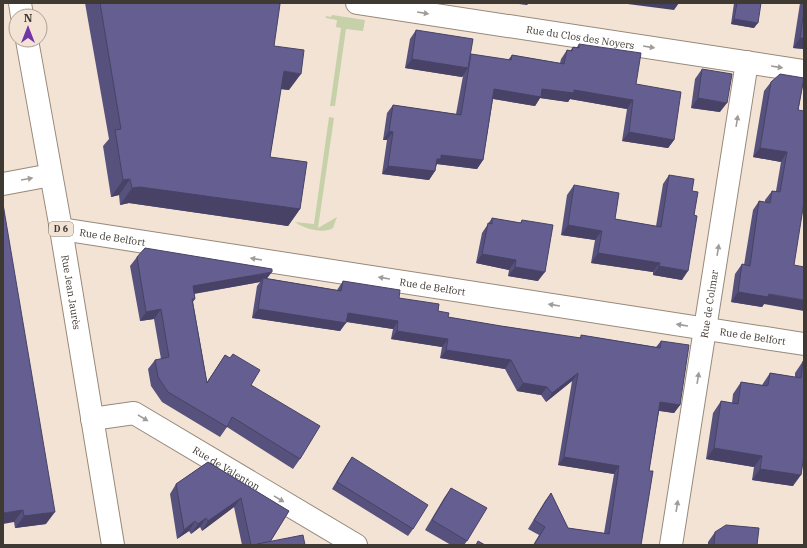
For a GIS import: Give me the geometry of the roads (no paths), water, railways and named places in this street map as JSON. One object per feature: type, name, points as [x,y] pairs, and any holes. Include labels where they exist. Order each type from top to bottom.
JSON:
[{"type":"street","name":"Rue du Clos des Noyers","points":[[357,3],[804,71]]},
{"type":"street","name":"Rue Jean Jaurès","points":[[28,48],[61,228],[113,545]]},
{"type":"street","name":"Rue de Colmar","points":[[671,545],[746,62]]},
{"type":"street","points":[[3,184],[51,175]]},
{"type":"street","name":"Rue de Belfort","points":[[61,228],[804,344]]},
{"type":"street","name":"Rue de Valenton","points":[[92,419],[134,412],[356,545]]}]
